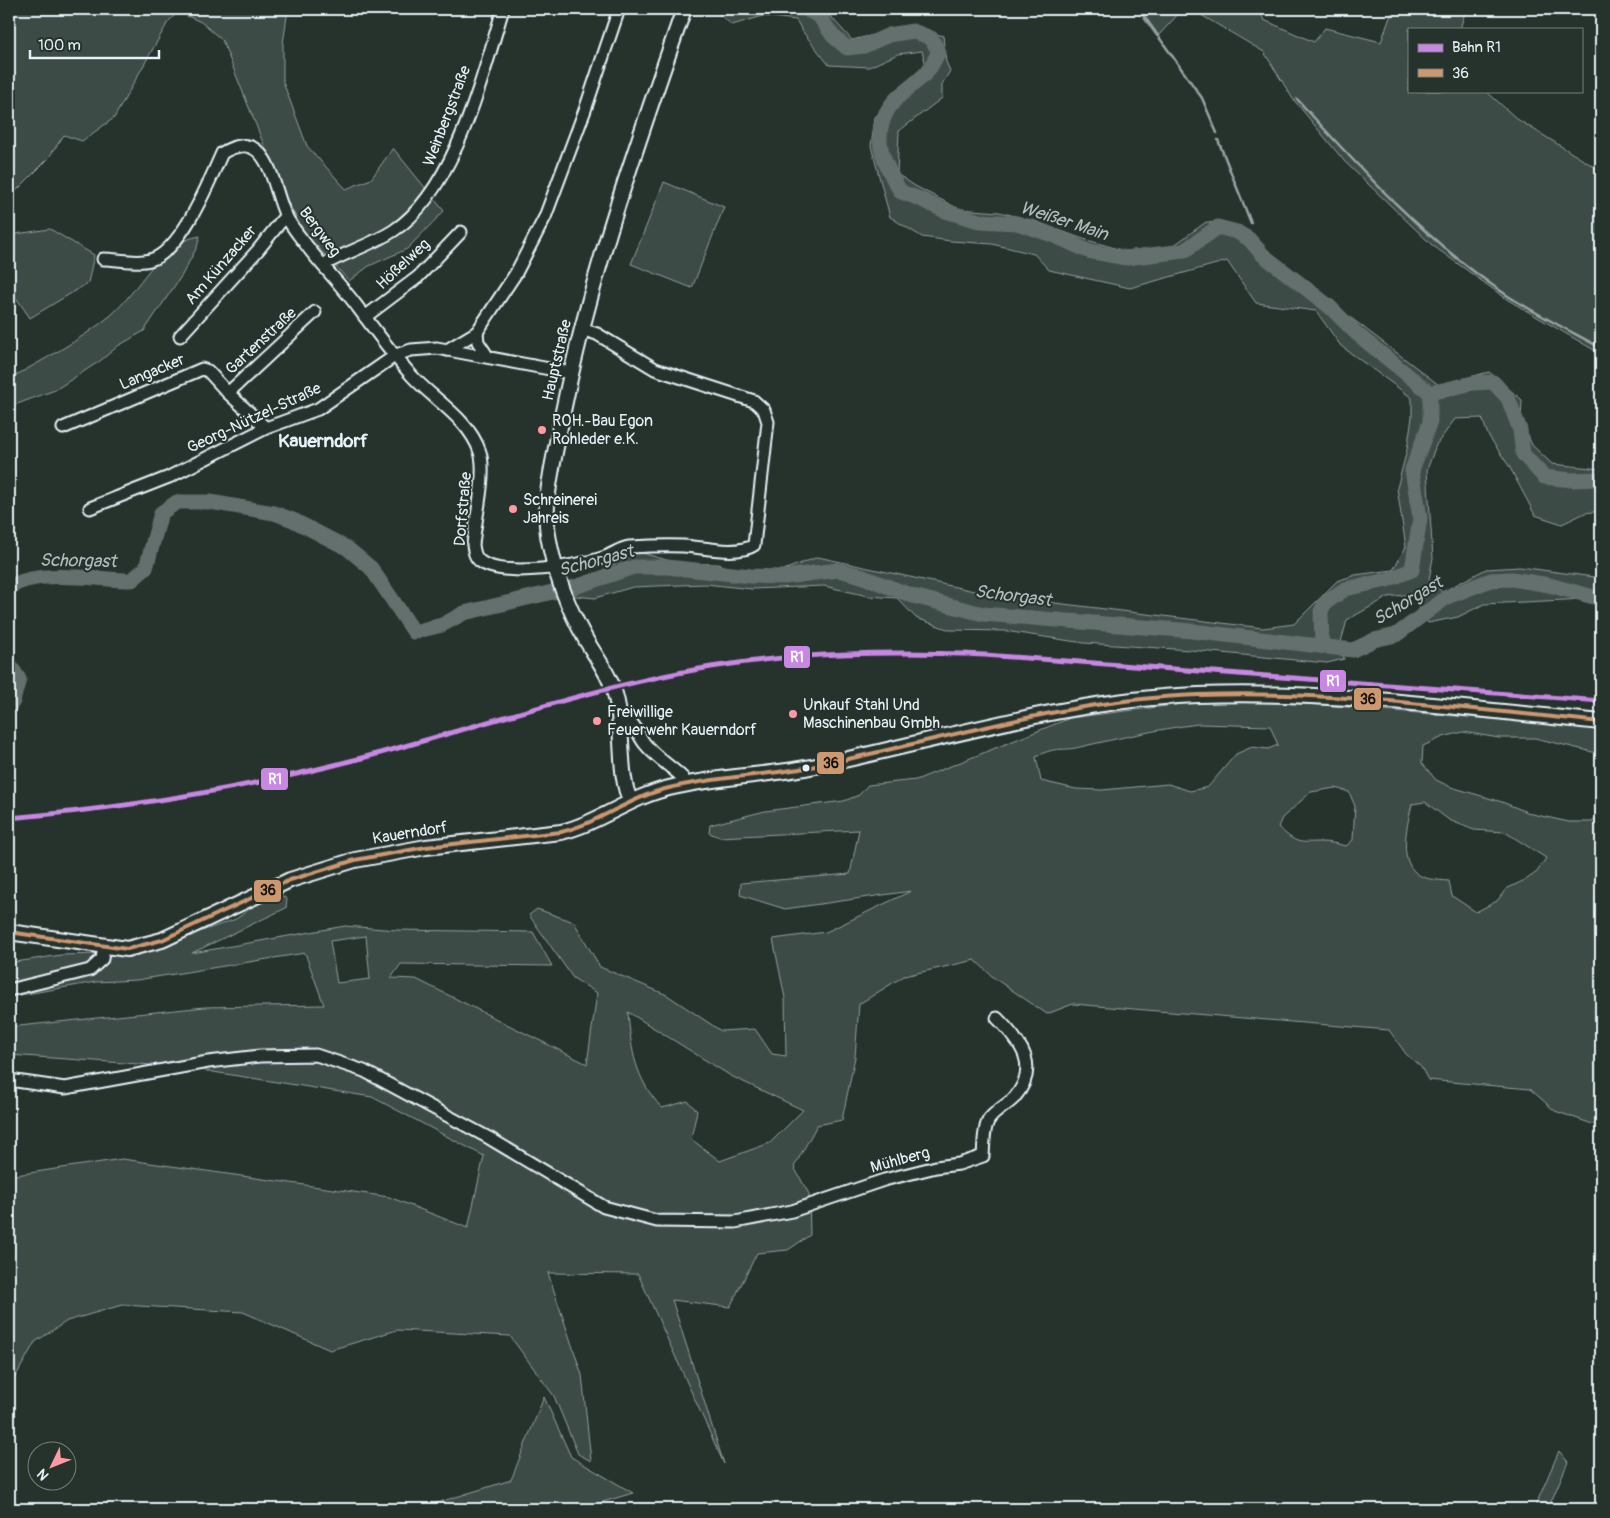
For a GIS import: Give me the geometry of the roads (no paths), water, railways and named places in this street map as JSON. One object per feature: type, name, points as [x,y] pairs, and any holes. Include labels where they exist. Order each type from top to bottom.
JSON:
[{"type":"main road","name":"Hauptstraße","points":[[631,801],[625,788],[620,718],[613,688],[573,612],[557,573],[548,532],[548,489],[581,329],[644,124],[684,9]]},
{"type":"main road","name":"Kauerndorf","points":[[9,932],[127,948],[162,940],[290,880],[355,860],[390,852],[561,832],[596,820],[652,792],[684,785],[816,766],[1032,718],[1151,698],[1246,694],[1343,698],[1601,722]]},
{"type":"street","name":"Weinbergstraße","points":[[324,264],[392,232],[415,213],[438,182],[462,133],[503,9]]},
{"type":"street","points":[[447,350],[477,332],[516,273],[545,217],[585,110],[619,9]]},
{"type":"street","name":"Bergweg","points":[[103,259],[149,261],[163,255],[183,231],[222,153],[230,148],[242,146],[254,148],[267,161],[286,215],[311,251],[324,264],[396,356]]},
{"type":"street","name":"Am Künzacker","points":[[180,336],[258,250],[286,215]]},
{"type":"street","name":"Hößelweg","points":[[365,317],[418,277],[461,232]]},
{"type":"street","name":"Gartenstraße","points":[[228,393],[315,312]]},
{"type":"street","name":"Dorfstraße","points":[[396,356],[412,376],[464,427],[480,451],[483,468],[476,514],[474,554],[480,562],[493,567],[557,573],[605,557],[626,547],[684,546],[714,550],[749,548],[754,545],[768,422],[764,410],[754,401],[655,369],[597,334],[581,329]]},
{"type":"street","points":[[477,332],[478,342],[488,357]]},
{"type":"street","points":[[396,356],[412,350],[437,348],[571,373]]},
{"type":"street","name":"Georg-Nützel-Straße","points":[[90,508],[169,477],[266,428],[318,409],[396,356]]},
{"type":"street","name":"Langacker","points":[[63,428],[202,369],[208,372],[266,428]]},
{"type":"street","points":[[620,718],[629,719],[634,724],[644,743],[656,757],[679,774],[684,785]]},
{"type":"street","points":[[9,990],[90,970],[102,959],[104,946]]},
{"type":"street","name":"Mühlberg","points":[[9,1080],[65,1088],[208,1062],[260,1056],[316,1055],[364,1071],[489,1138],[604,1207],[657,1221],[735,1222],[792,1211],[884,1180],[936,1167],[959,1164],[983,1156],[988,1120],[1013,1098],[1026,1081],[1027,1061],[1019,1043],[997,1018]]},
{"type":"waterway","name":"Weißer Main","points":[[805,9],[819,16],[833,36],[847,48],[864,46],[889,35],[913,31],[931,38],[939,52],[927,72],[895,100],[882,123],[880,135],[884,158],[901,192],[945,211],[979,221],[1017,223],[1055,236],[1088,251],[1126,258],[1184,251],[1218,227],[1237,232],[1249,239],[1263,255],[1330,307],[1357,334],[1430,393],[1473,383],[1493,382],[1508,398],[1520,430],[1523,454],[1544,477],[1572,480],[1601,479]]},
{"type":"waterway","points":[[1139,9],[1202,98],[1217,133]]},
{"type":"waterway","points":[[1297,99],[1396,204],[1478,275],[1508,296],[1601,348]]},
{"type":"waterway","points":[[1218,140],[1251,223]]},
{"type":"waterway","name":"Schorgast","points":[[1322,646],[1321,611],[1325,603],[1345,589],[1387,580],[1412,570],[1420,518],[1412,470],[1430,422],[1430,393]]},
{"type":"waterway","name":"Schorgast","points":[[9,588],[34,578],[68,576],[132,580],[146,568],[161,513],[177,502],[210,502],[274,513],[293,520],[347,548],[371,568],[414,632],[442,625],[464,613],[578,586],[634,567],[667,567],[751,576],[784,577],[838,570],[858,575],[913,596],[983,614],[1192,631],[1353,650],[1374,640],[1396,635],[1447,597],[1491,580],[1512,579],[1549,585],[1601,599]]},
{"type":"waterway","name":"Schorgast","points":[[9,664],[19,679],[13,701],[9,707]]},
{"type":"rail line","name":"R1","points":[[9,818],[141,803],[272,779],[358,759],[622,685],[711,667],[779,658],[882,653],[985,655],[1601,701]]},
{"type":"place","name":"ROH.-Bau Egon Rohleder e.K.","points":[[542,430]]},
{"type":"place","name":"Schreinerei Jahreis","points":[[513,509]]},
{"type":"place","name":"Unkauf Stahl Und Maschinenbau Gmbh","points":[[793,714]]},
{"type":"place","name":"Freiwillige Feuerwehr Kauerndorf","points":[[597,721]]},
{"type":"district","name":"Kauerndorf","points":[[323,441]]}]
